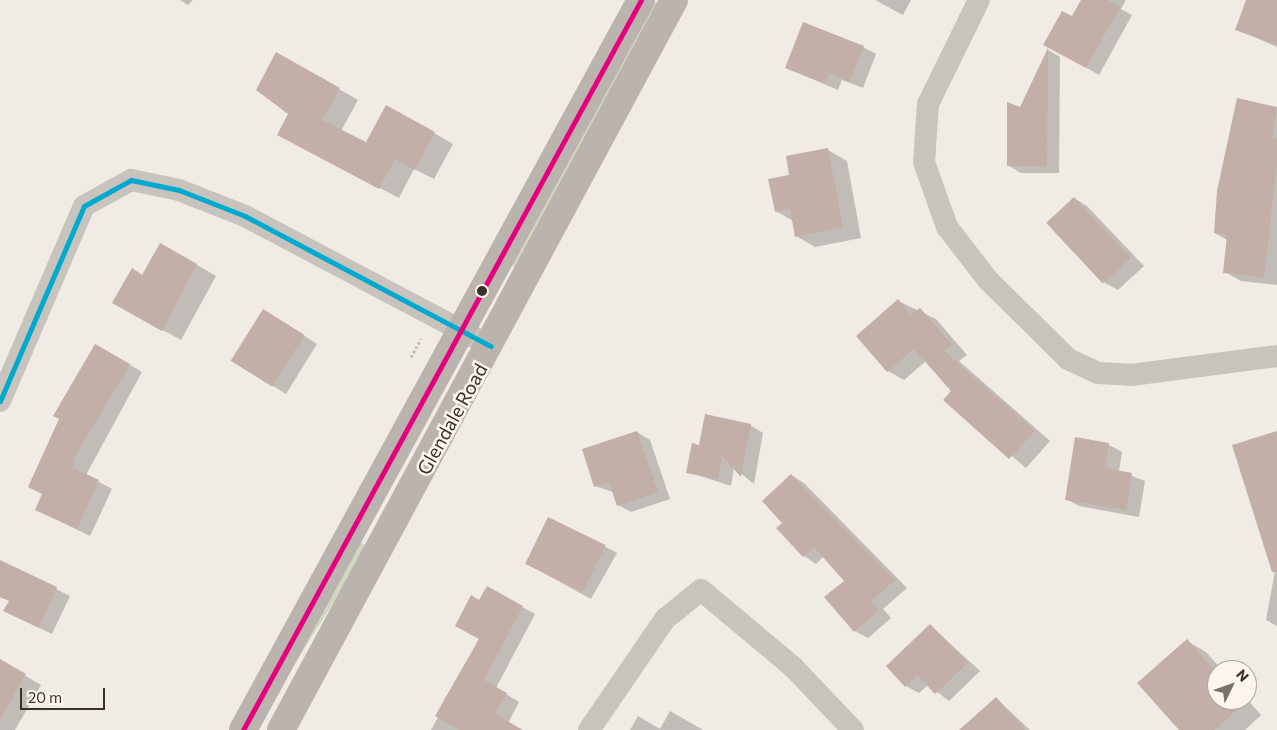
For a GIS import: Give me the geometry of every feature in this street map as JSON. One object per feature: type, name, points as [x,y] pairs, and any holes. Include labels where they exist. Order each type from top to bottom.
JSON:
[{"type":"main road","name":"Glendale Road","points":[[242,730],[459,329],[641,0]]},
{"type":"main road","name":"Glendale Road","points":[[281,730],[491,346],[674,0]]},
{"type":"street","points":[[979,0],[928,104],[924,162],[946,227],[988,280],[1068,359],[1098,373],[1131,375],[1277,356]]},
{"type":"street","points":[[0,401],[84,206],[131,180],[179,190],[245,216],[491,346]]},
{"type":"street","points":[[589,730],[665,619],[701,590],[793,667],[853,730]]},
{"type":"green space","points":[[653,0],[661,5],[518,268],[506,263]]},
{"type":"green space","points":[[357,540],[368,547],[254,730],[243,723]]},
{"type":"building","points":[[1081,0],[1107,0],[1120,7],[1086,68],[1043,45],[1062,11],[1072,16]]},
{"type":"building","points":[[1246,0],[1277,0],[1277,45],[1235,30]]},
{"type":"building","points":[[803,22],[864,46],[850,82],[829,73],[825,84],[785,68]]},
{"type":"building","points":[[1048,48],[1047,166],[1007,166],[1007,102],[1020,107]]},
{"type":"building","points":[[276,52],[340,88],[322,120],[366,142],[386,105],[435,132],[415,170],[395,159],[379,189],[277,135],[288,114],[256,90]]},
{"type":"building","points":[[1237,98],[1277,107],[1272,137],[1277,139],[1277,163],[1264,277],[1223,273],[1227,235],[1214,233],[1217,191]]},
{"type":"building","points":[[828,148],[843,227],[795,237],[790,209],[775,212],[768,179],[789,175],[786,156]]},
{"type":"building","points":[[1074,197],[1131,258],[1103,284],[1046,223]]},
{"type":"building","points":[[160,243],[197,264],[162,331],[112,303],[132,268],[142,275]]},
{"type":"building","points":[[898,299],[911,315],[920,308],[952,345],[944,351],[1035,431],[1009,459],[943,400],[951,391],[914,349],[887,372],[856,336]]},
{"type":"building","points":[[263,309],[305,335],[272,387],[231,361]]},
{"type":"building","points":[[95,344],[130,364],[74,458],[73,468],[99,480],[77,529],[35,510],[42,494],[28,487],[59,419],[53,416]]},
{"type":"building","points":[[705,414],[751,424],[741,477],[722,456],[718,479],[686,473],[692,443],[699,445]]},
{"type":"building","points":[[637,431],[658,492],[617,506],[609,482],[594,487],[582,449]]},
{"type":"building","points":[[1277,431],[1277,572],[1272,572],[1232,445]]},
{"type":"building","points":[[1075,437],[1109,443],[1105,468],[1132,473],[1126,510],[1065,500]]},
{"type":"building","points":[[791,474],[895,580],[871,601],[879,610],[854,632],[824,597],[844,581],[814,547],[803,557],[776,528],[782,523],[762,501]]},
{"type":"building","points":[[548,517],[606,545],[583,592],[525,564]]},
{"type":"building","points":[[0,560],[57,587],[39,628],[3,611],[9,601],[0,597]]},
{"type":"building","points":[[487,586],[523,606],[484,680],[507,693],[495,714],[523,730],[460,730],[435,716],[479,639],[455,626],[471,595],[479,600]]},
{"type":"building","points":[[930,624],[968,663],[935,694],[917,675],[905,687],[886,666]]},
{"type":"building","points":[[1187,639],[1207,662],[1207,710],[1237,710],[1214,730],[1179,730],[1137,683]]},
{"type":"building","points":[[0,659],[26,674],[0,720]]},
{"type":"building","points":[[996,697],[1025,730],[959,730]]},
{"type":"transit line","points":[[243,730],[641,0]]},
{"type":"transit line","points":[[0,401],[84,206],[131,180],[179,190],[245,216],[491,346]]}]
